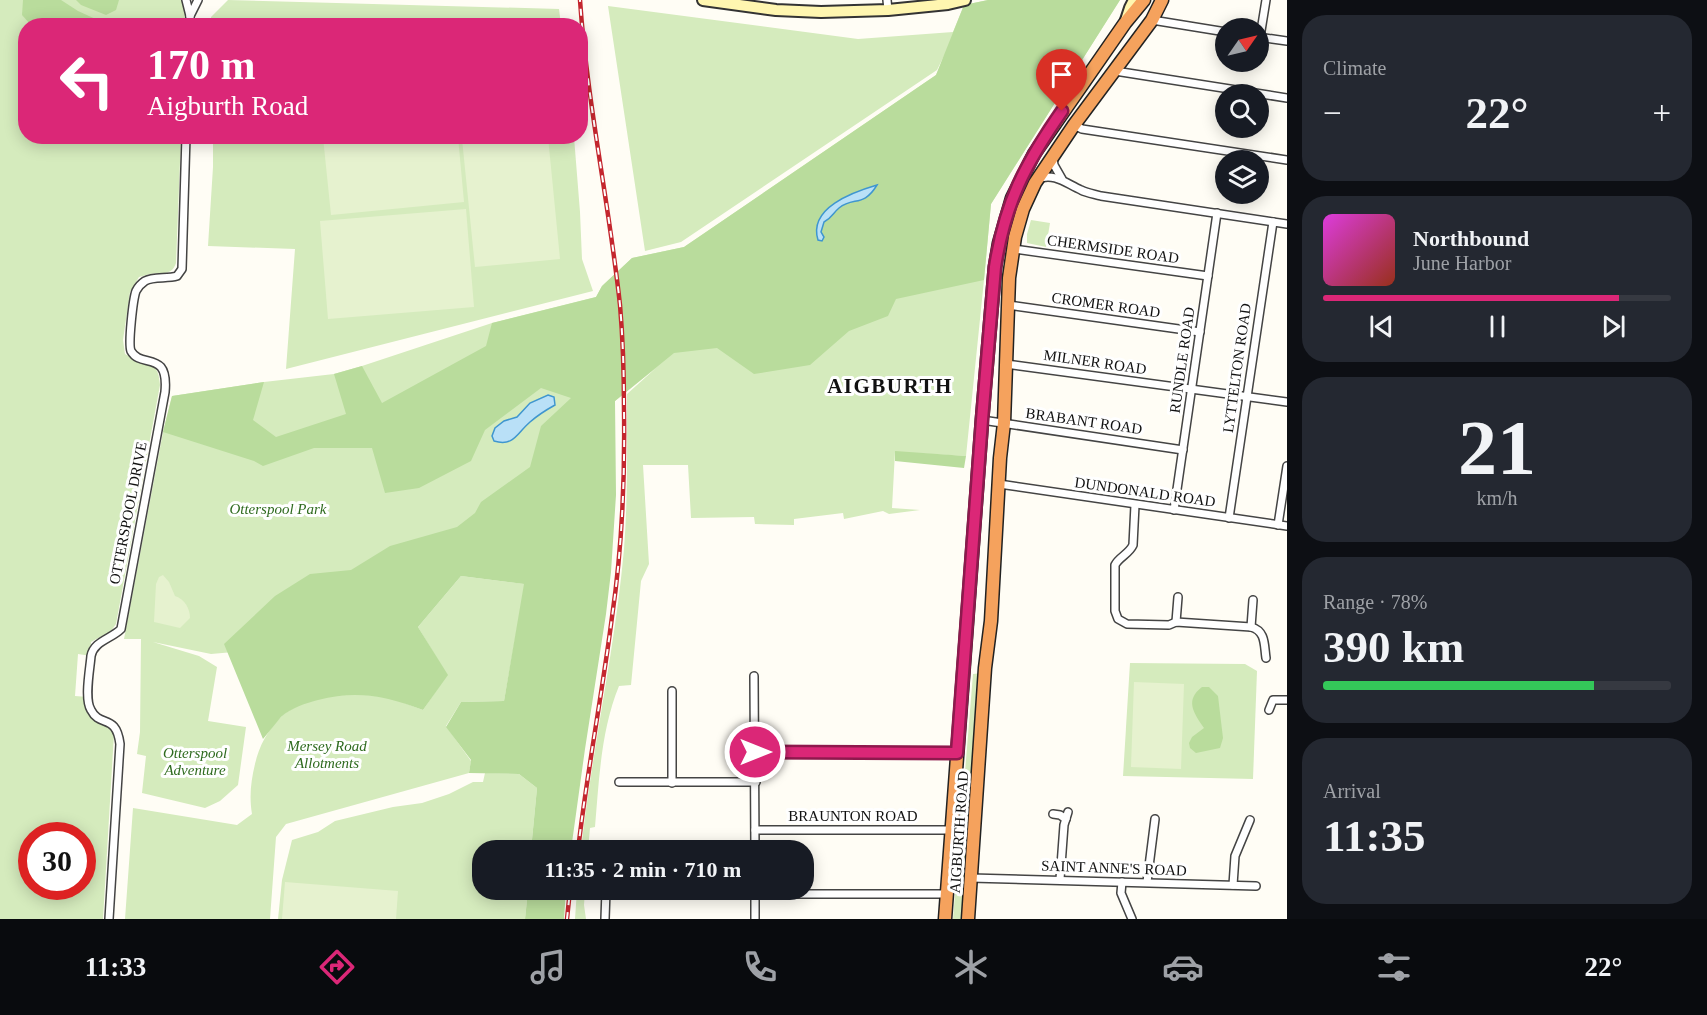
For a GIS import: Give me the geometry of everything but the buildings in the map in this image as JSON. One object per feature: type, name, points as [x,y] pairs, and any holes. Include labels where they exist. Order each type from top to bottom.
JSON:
[{"type":"highway","name":"AIGBURTH ROAD","points":[[945,919],[982,420],[999,243],[1012,198],[1034,154],[1125,23],[1144,0]]},
{"type":"highway","name":"AIGBURTH ROAD","points":[[968,919],[1004,423],[1009,278],[1014,249],[1023,209],[1035,183],[1074,125],[1152,20],[1162,0]]},
{"type":"street","points":[[186,0],[190,16]]},
{"type":"street","points":[[190,16],[198,0]]},
{"type":"street","points":[[703,0],[821,12],[888,5],[948,4],[965,0]]},
{"type":"street","points":[[1125,23],[1134,0]]},
{"type":"street","points":[[1263,18],[1266,0]]},
{"type":"street","points":[[1152,20],[1215,30]]},
{"type":"street","points":[[1269,38],[1287,41]]},
{"type":"street","points":[[1115,71],[1287,98]]},
{"type":"street","points":[[1074,125],[1082,129],[1287,160]]},
{"type":"street","name":"OTTERSPOOL DRIVE","points":[[109,919],[120,744],[119,733],[112,723],[98,718],[90,709],[88,697],[92,656],[93,650],[102,640],[121,629],[158,427],[166,382],[164,371],[157,363],[136,356],[131,351],[129,341],[136,291],[143,282],[151,278],[166,279],[177,276],[182,269],[186,144]]},
{"type":"street","points":[[1053,155],[1054,165],[1062,180]]},
{"type":"street","points":[[1035,183],[1044,177],[1062,180],[1083,191],[1101,196],[1287,224]]},
{"type":"street","name":"RUNDLE ROAD","points":[[1174,510],[1217,213]]},
{"type":"street","name":"LYTTELTON ROAD","points":[[1229,518],[1273,222]]},
{"type":"street","name":"CHERMSIDE ROAD","points":[[1014,249],[1208,276]]},
{"type":"street","name":"CROMER ROAD","points":[[1008,305],[1200,332]]},
{"type":"street","name":"MILNER ROAD","points":[[1006,364],[1287,402]]},
{"type":"street","name":"BRABANT ROAD","points":[[982,420],[1183,450]]},
{"type":"street","points":[[1278,525],[1287,466]]},
{"type":"street","name":"DUNDONALD ROAD","points":[[999,484],[1287,526]]},
{"type":"street","points":[[1135,505],[1131,549],[1115,566],[1115,611],[1118,619],[1127,624],[1169,625],[1176,622],[1251,627],[1262,633],[1266,658]]},
{"type":"street","points":[[1176,622],[1178,597]]},
{"type":"street","points":[[1251,627],[1253,600]]},
{"type":"street","points":[[754,676],[754,840]]},
{"type":"street","points":[[672,691],[672,783]]},
{"type":"street","points":[[1269,710],[1273,700],[1287,700]]},
{"type":"street","points":[[755,752],[957,753]]},
{"type":"street","points":[[619,782],[756,782]]},
{"type":"street","points":[[1053,814],[1066,816],[1060,879]]},
{"type":"street","points":[[1148,882],[1155,819]]},
{"type":"street","points":[[1233,885],[1235,856],[1250,820]]},
{"type":"street","name":"BRAUNTON ROAD","points":[[755,830],[951,830]]},
{"type":"street","name":"SAINT ANNE'S ROAD","points":[[970,878],[1256,886]]},
{"type":"street","points":[[1122,882],[1121,893],[1132,919]]},
{"type":"street","points":[[814,893],[947,894]]},
{"type":"street","points":[[605,919],[606,900]]},
{"type":"street","points":[[755,900],[755,919]]},
{"type":"green space","points":[[0,0],[183,0],[185,18],[18,18],[18,144],[181,144],[176,263],[169,272],[139,277],[130,292],[123,340],[125,354],[154,366],[160,385],[116,624],[111,631],[91,642],[91,656],[78,654],[75,696],[88,697],[84,703],[87,710],[94,719],[114,734],[103,919],[0,919]]},
{"type":"green space","points":[[23,0],[61,0],[93,18],[25,18],[22,15]]},
{"type":"green space","points":[[76,0],[119,0],[116,10],[106,15],[81,5]]},
{"type":"green space","points":[[228,0],[559,9],[560,18],[211,18]]},
{"type":"green space","name":"Otterspool Park","points":[[988,0],[1120,0],[991,204],[966,456],[895,452],[892,508],[920,510],[889,514],[883,511],[844,519],[843,513],[794,519],[794,525],[755,524],[754,517],[691,518],[688,465],[643,465],[649,564],[641,581],[631,685],[619,686],[608,720],[595,827],[590,828],[589,840],[582,840],[624,549],[627,491],[627,394],[656,368],[615,401],[528,506],[289,647],[211,654],[153,642],[199,656],[217,667],[208,721],[246,727],[238,785],[220,801],[205,808],[142,793],[146,756],[137,754],[140,732],[141,639],[124,639],[163,432],[172,396],[334,374],[492,323],[596,297],[602,286],[632,258],[684,247],[936,75],[945,54],[937,70],[681,242],[645,251],[608,6],[858,39],[953,32],[964,5]]},
{"type":"green space","name":"Otterspool Park","points":[[988,0],[1120,0],[991,204],[984,280],[896,299],[888,316],[849,331],[810,365],[754,374],[717,348],[674,353],[615,401],[616,495],[611,572],[572,840],[532,840],[537,788],[519,774],[469,773],[471,760],[446,727],[461,702],[504,701],[524,584],[461,576],[418,627],[448,675],[423,710],[371,696],[332,697],[289,711],[263,739],[224,644],[275,596],[310,574],[351,570],[390,546],[457,527],[475,513],[481,502],[530,467],[541,426],[571,398],[541,388],[485,430],[471,461],[419,488],[385,493],[372,448],[314,448],[263,466],[254,461],[163,432],[172,396],[264,382],[253,420],[276,437],[346,414],[334,374],[362,366],[382,403],[486,346],[492,323],[596,297],[602,286],[632,258],[684,247],[936,75],[964,5]]},
{"type":"green space","points":[[213,144],[575,144],[582,259],[593,291],[286,369],[295,249],[208,246]]},
{"type":"green space","points":[[324,144],[459,144],[464,202],[331,215]]},
{"type":"green space","points":[[463,144],[549,144],[560,259],[475,267]]},
{"type":"green space","points":[[466,209],[474,307],[328,319],[320,221]]},
{"type":"green space","points":[[1031,220],[1050,223],[1046,247],[1027,243]]},
{"type":"green space","points":[[895,451],[966,456],[964,468],[895,461]]},
{"type":"green space","points":[[163,575],[175,596],[184,602],[189,611],[190,618],[180,628],[154,622],[156,584],[159,577]]},
{"type":"green space","name":"Mersey Road Allotments","points":[[461,576],[525,584],[504,701],[461,702],[446,726],[471,761],[469,773],[286,824],[276,837],[270,919],[125,919],[133,808],[237,825],[252,814],[252,783],[262,744],[277,721],[294,708],[322,698],[369,695],[397,700],[423,710],[447,675],[418,627]]},
{"type":"green space","points":[[1130,663],[1245,664],[1257,671],[1253,779],[1123,776]]},
{"type":"green space","points":[[983,673],[965,919],[953,919],[973,674]]},
{"type":"green space","points":[[1134,682],[1184,684],[1181,769],[1131,767]]},
{"type":"green space","points":[[1202,687],[1209,687],[1218,696],[1223,738],[1220,748],[1196,753],[1190,748],[1189,743],[1192,737],[1204,728],[1194,711],[1192,701]]},
{"type":"green space","points":[[485,773],[519,774],[537,788],[532,840],[472,840],[472,900],[527,900],[525,919],[278,919],[282,880],[292,840],[318,832],[335,821],[393,807],[422,803],[449,794],[473,782],[483,782]]},
{"type":"green space","points":[[285,882],[398,891],[396,919],[282,919]]},
{"type":"green space","points":[[527,900],[565,900],[564,919],[525,919]]},
{"type":"green space","points":[[576,900],[584,900],[586,919],[575,919]]},
{"type":"water","points":[[877,185],[867,197],[844,205],[824,222],[821,232],[824,237],[822,241],[818,240],[817,229],[826,210],[845,197]]},
{"type":"water","points":[[548,395],[554,397],[555,405],[533,419],[511,441],[494,441],[492,436],[495,428],[504,421],[517,417],[530,403]]},
{"type":"railway","points":[[580,0],[581,18]]},
{"type":"railway","points":[[579,840],[618,566],[624,436],[620,305],[588,76]]},
{"type":"railway","points":[[567,919],[569,900]]},
{"type":"district","name":"AIGBURTH","points":[[890,386]]},
{"type":"route","points":[[755,752],[957,753],[995,267],[999,243],[1012,198],[1034,154],[1062,111]]},
{"type":"park label","name":"Otterspool Adventure","points":[[195,762]]}]
